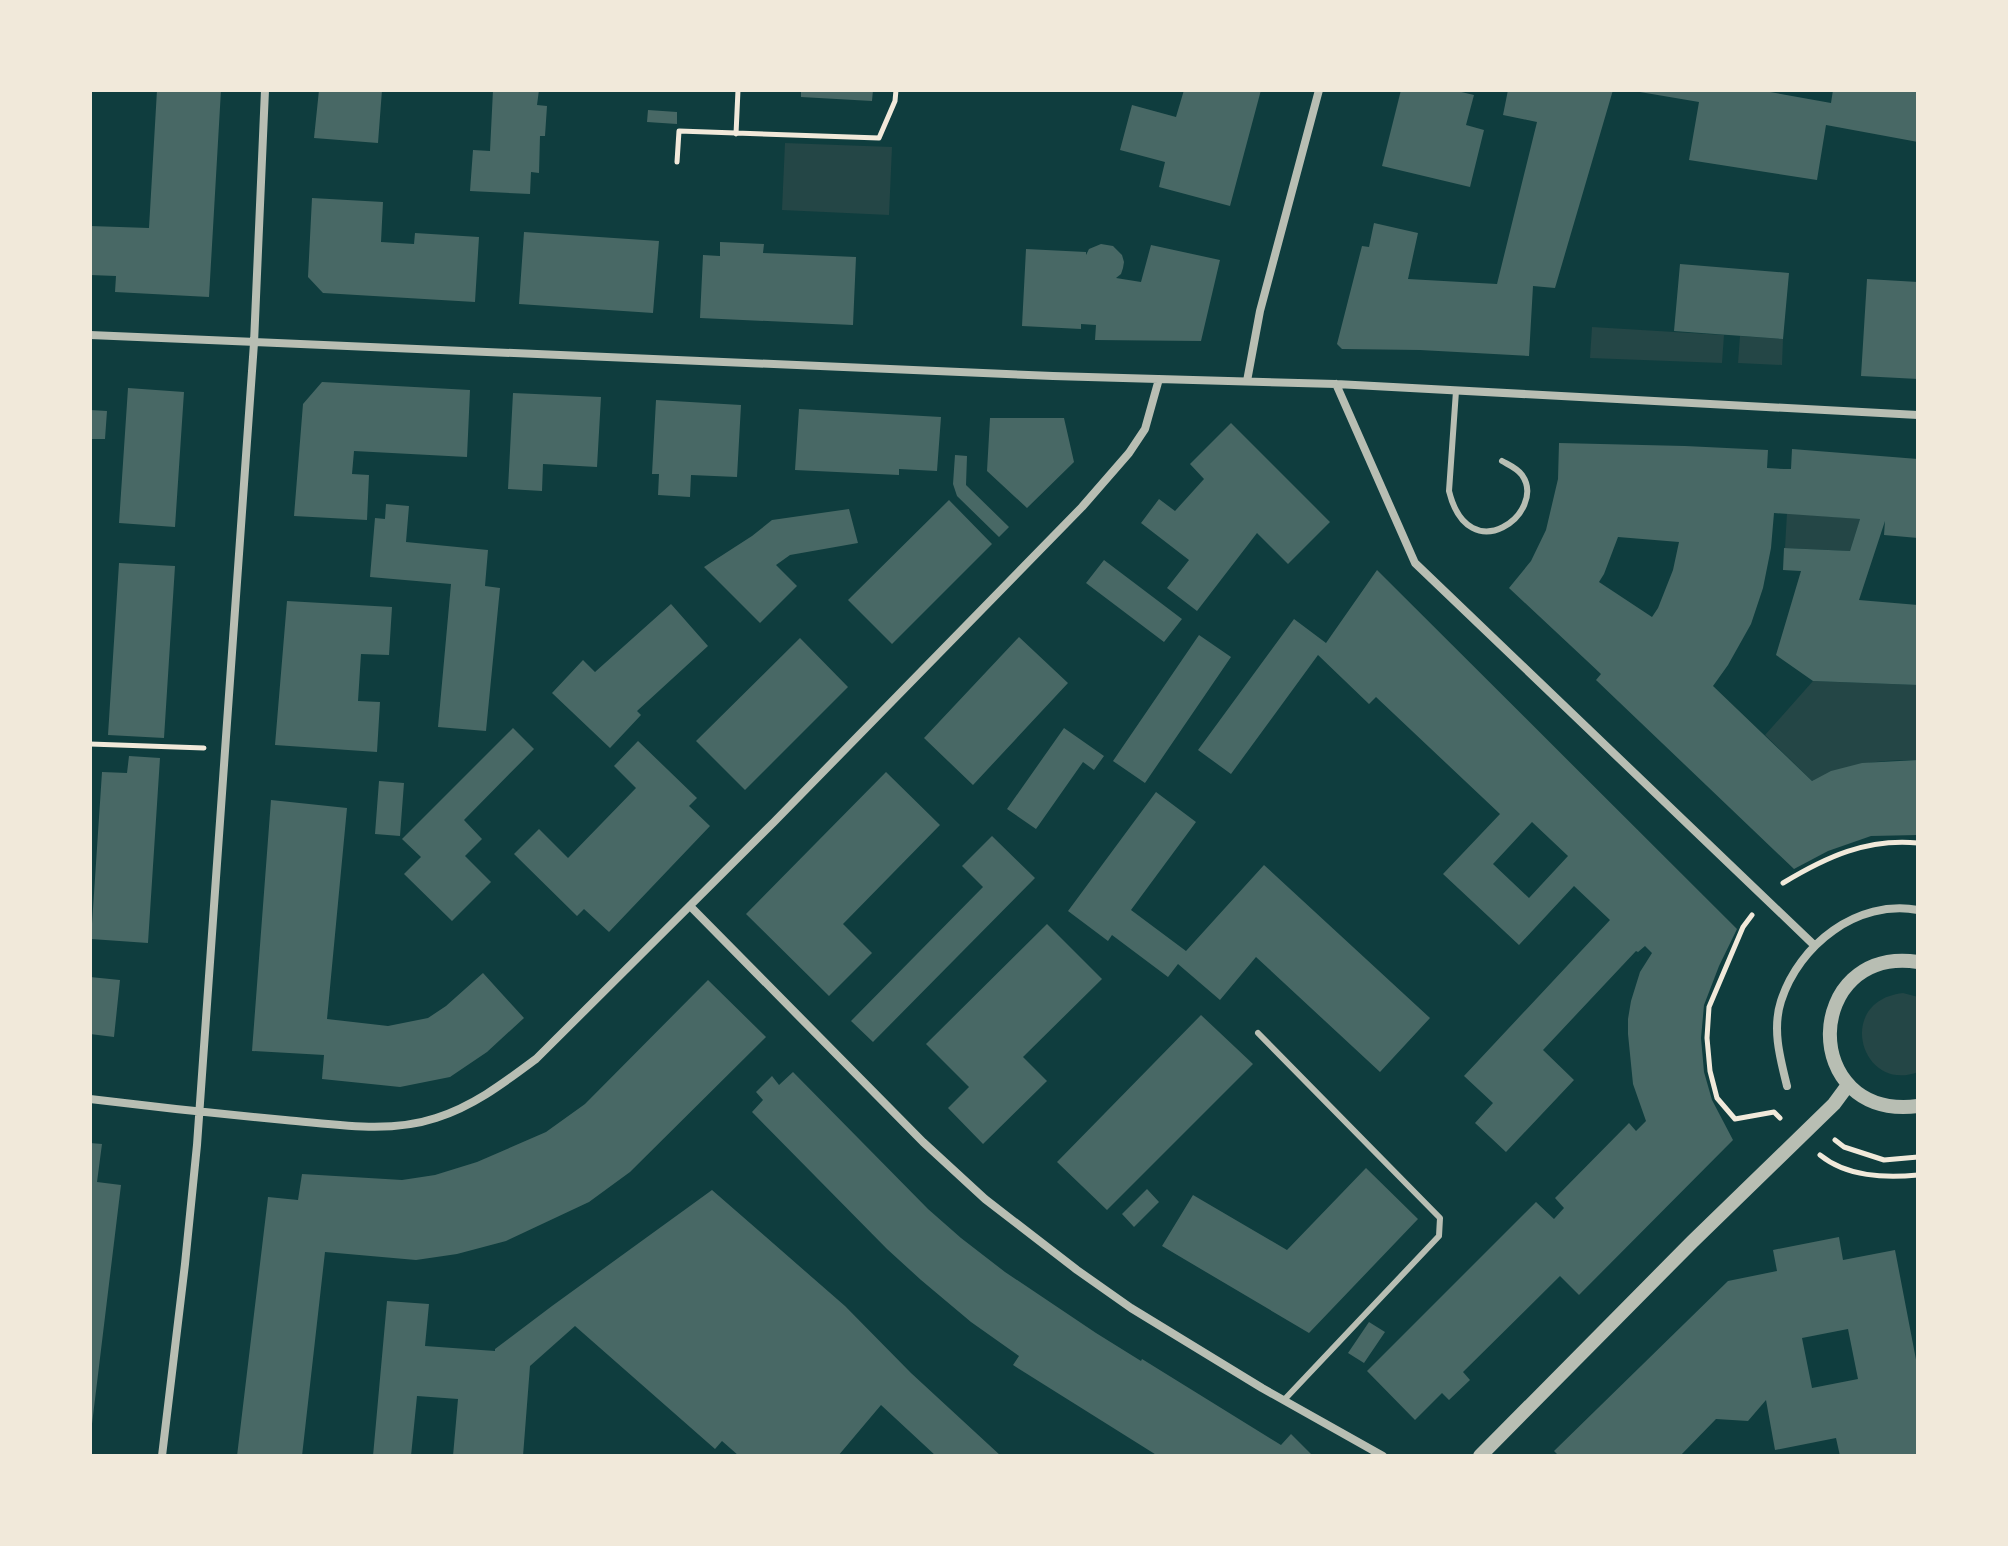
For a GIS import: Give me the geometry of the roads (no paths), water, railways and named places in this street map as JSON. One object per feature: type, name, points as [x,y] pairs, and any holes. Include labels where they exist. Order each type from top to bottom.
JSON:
[{"type":"street","points":[[162,1456],[189,1228],[199,1112],[254,343],[265,90]]},
{"type":"street","points":[[1247,381],[1260,311],[1319,90]]},
{"type":"street","points":[[90,335],[1038,375],[1336,384],[1918,415]]},
{"type":"street","points":[[90,1099],[199,1112],[388,1127],[435,1119],[495,1089],[536,1059],[1082,507],[1129,453],[1145,429],[1159,379]]},
{"type":"street","points":[[1336,384],[1415,563],[1815,946]]},
{"type":"street","points":[[690,906],[923,1142],[985,1199],[1131,1308],[1383,1456]]},
{"type":"street","points":[[1787,1086],[1777,1045],[1780,1003],[1798,964],[1827,933],[1865,914],[1905,908],[1918,910]]},
{"type":"street","points":[[1918,962],[1893,961],[1871,968],[1851,981],[1838,999],[1830,1021],[1829,1044],[1836,1066],[1848,1085],[1864,1098],[1882,1106],[1918,1106]]},
{"type":"street","points":[[1480,1456],[1834,1104],[1848,1085]]},
{"type":"lane","points":[[1456,391],[1449,491],[1453,506],[1472,527],[1488,532],[1503,529],[1522,508],[1527,493],[1526,483],[1522,474],[1502,461]]},
{"type":"lane","points":[[1258,1033],[1440,1218],[1439,1236],[1284,1400]]}]
